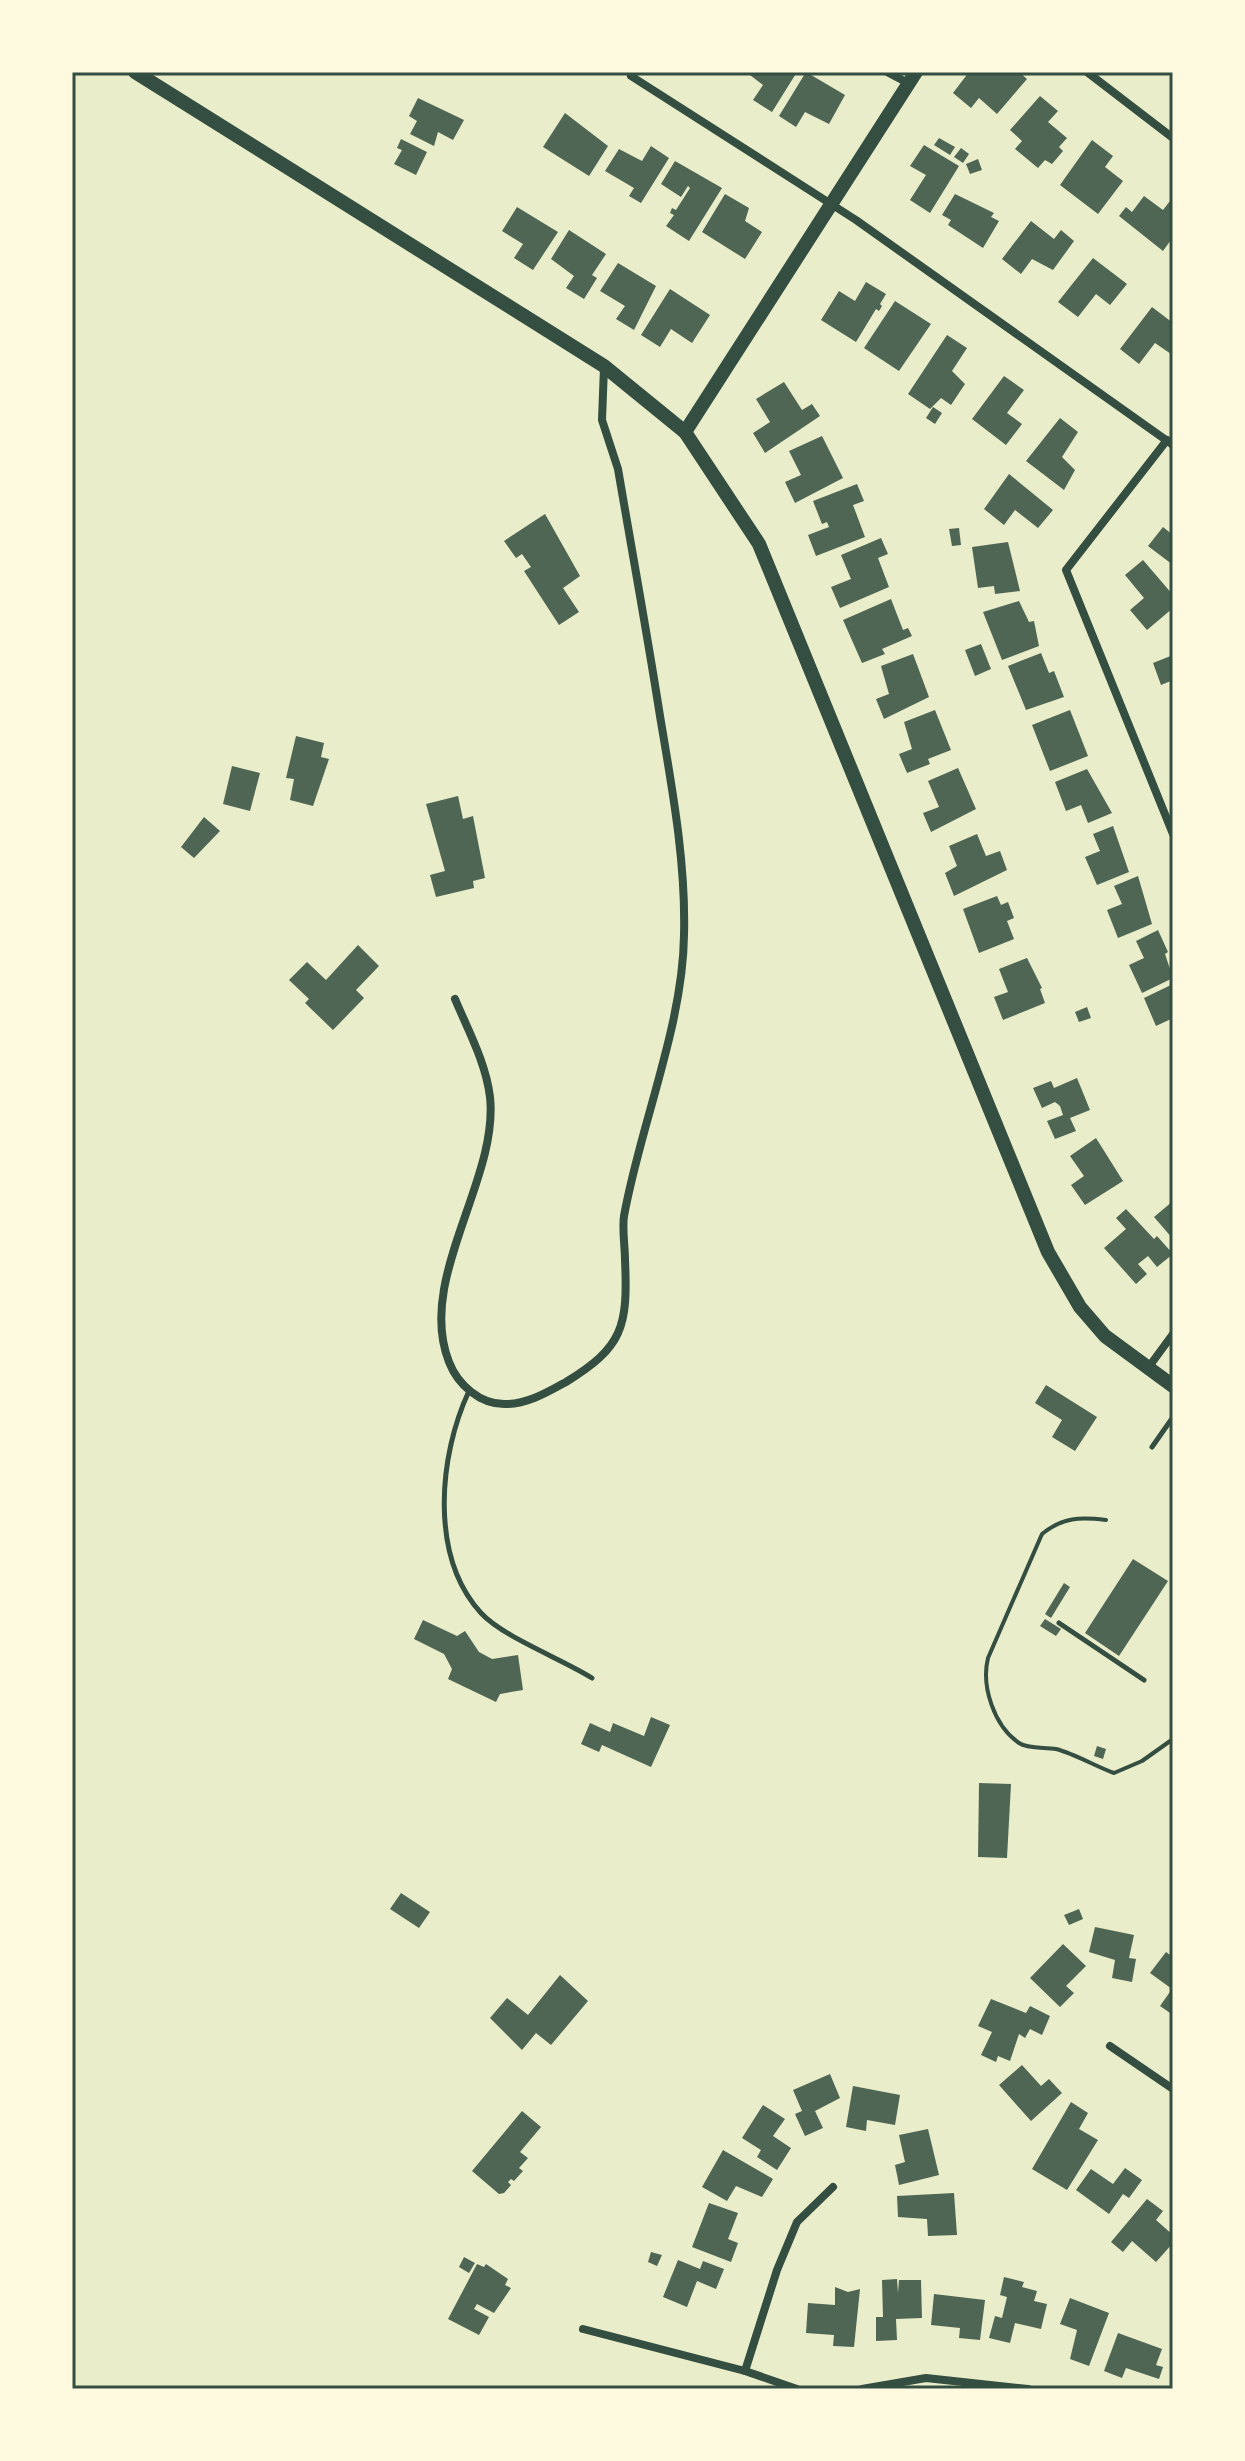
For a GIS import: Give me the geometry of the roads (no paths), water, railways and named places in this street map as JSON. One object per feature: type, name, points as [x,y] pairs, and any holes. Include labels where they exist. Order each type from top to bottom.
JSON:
[{"type":"street","points":[[135,72],[604,366],[685,432],[759,544],[1048,1252],[1080,1307],[1105,1336],[1173,1386]]},
{"type":"street","points":[[685,432],[912,78],[887,72]]},
{"type":"street","points":[[1087,72],[1173,138]]},
{"type":"street","points":[[631,76],[831,205],[1170,442],[1066,570],[1173,834]]},
{"type":"street","points":[[455,999],[482,1066],[490,1099],[486,1140],[440,1305],[449,1362],[469,1391],[485,1401],[506,1405],[545,1394],[597,1363],[612,1348],[622,1327],[626,1271],[624,1220],[675,1004],[685,937],[678,822],[618,469],[602,420],[604,366]]},
{"type":"street","points":[[1148,1368],[1173,1334]]},
{"type":"street","points":[[1110,2046],[1173,2089]]},
{"type":"street","points":[[745,2371],[777,2270],[797,2222],[833,2187]]},
{"type":"street","points":[[583,2329],[745,2371],[797,2389]]},
{"type":"street","points":[[862,2389],[926,2378],[1028,2389]]},
{"type":"lane","points":[[469,1391],[453,1426],[445,1465],[449,1546],[465,1589],[482,1614],[506,1631],[592,1678]]},
{"type":"lane","points":[[1152,1447],[1173,1417]]},
{"type":"lane","points":[[1059,1623],[1144,1680]]}]
